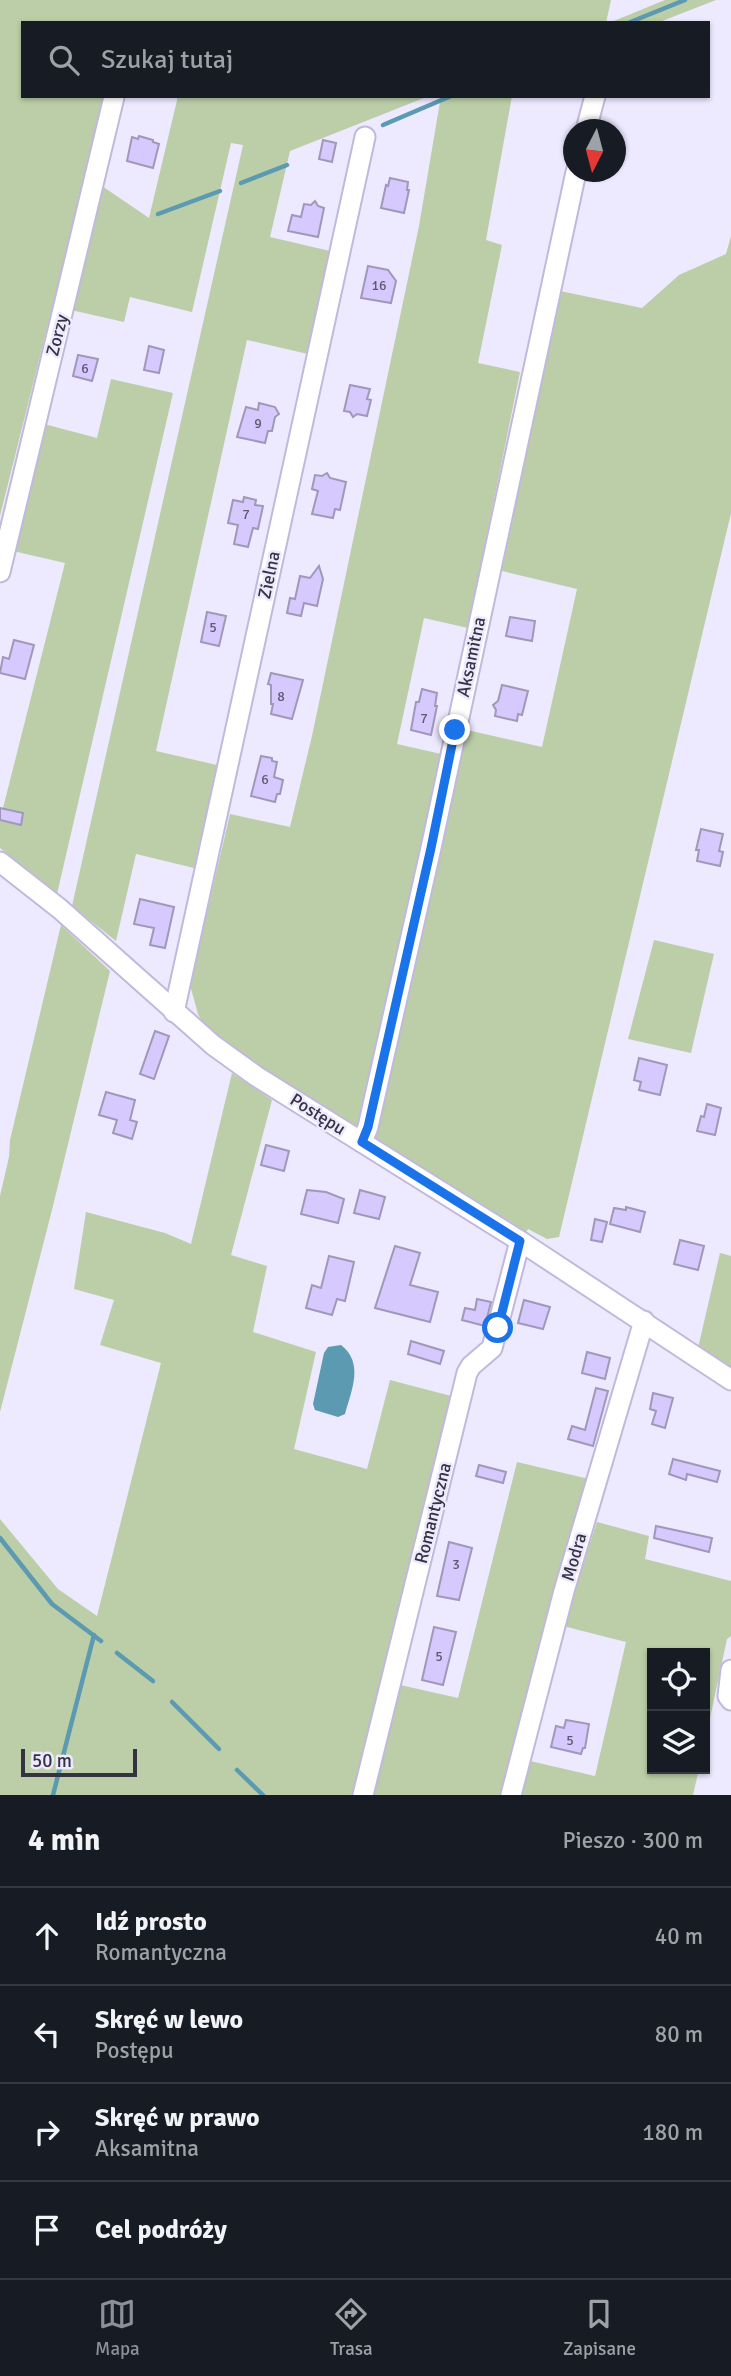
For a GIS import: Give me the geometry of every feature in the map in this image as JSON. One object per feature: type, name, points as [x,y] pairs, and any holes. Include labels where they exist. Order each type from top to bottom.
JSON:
[{"type":"street","name":"Zorzy","points":[[0,572],[114,98]]},
{"type":"street","points":[[589,119],[594,98]]},
{"type":"street","name":"Zielna","points":[[174,1012],[365,137]]},
{"type":"street","name":"Aksamitna","points":[[362,1142],[371,1114],[431,848],[574,182]]},
{"type":"street","name":"Postępu","points":[[0,862],[60,909],[212,1045],[256,1076],[644,1321],[731,1380]]},
{"type":"street","name":"Romantyczna","points":[[363,1795],[467,1373],[471,1366],[492,1349],[520,1241]]},
{"type":"street","name":"Modra","points":[[512,1795],[564,1591],[644,1321]]},
{"type":"street","points":[[731,1670],[728,1696],[731,1700]]},
{"type":"green space","points":[[0,0],[611,0],[606,21],[21,21],[21,98],[104,98],[0,516]]},
{"type":"green space","points":[[665,0],[716,0],[662,21],[614,21]]},
{"type":"green space","points":[[178,98],[424,98],[290,151],[270,237],[330,251],[308,354],[247,340],[156,751],[217,765],[194,868],[136,854],[116,941],[72,906],[243,145],[231,143],[192,312],[130,297],[124,322],[71,310],[102,186],[149,218]]},
{"type":"green space","points":[[441,98],[512,98],[486,240],[502,245],[478,363],[520,372],[468,628],[424,618],[397,744],[441,754],[358,1128],[275,1080],[205,1028],[190,985],[230,814],[290,827],[312,736],[419,226]]},
{"type":"green space","points":[[731,236],[731,513],[559,1237],[547,1239],[528,1229],[524,1236],[375,1139],[467,730],[542,747],[577,589],[502,571],[560,291],[642,308],[679,275],[726,254]]},
{"type":"green space","points":[[111,379],[173,393],[57,894],[0,848],[0,820],[65,563],[13,551],[44,424],[97,438]]},
{"type":"green space","points":[[61,925],[110,971],[0,1412],[0,1196],[10,1140]]},
{"type":"green space","points":[[654,940],[714,954],[691,1053],[628,1039]]},
{"type":"green space","points":[[232,1073],[272,1100],[231,1255],[267,1266],[253,1332],[316,1352],[294,1449],[367,1469],[390,1380],[455,1397],[357,1795],[0,1795],[0,1519],[58,1589],[97,1616],[161,1363],[100,1345],[114,1300],[74,1289],[86,1212],[165,1233],[191,1244]]},
{"type":"green space","points":[[720,1253],[731,1256],[731,1368],[698,1348]]},
{"type":"green space","points":[[517,1462],[589,1479],[501,1795],[369,1795],[396,1684],[458,1698]]},
{"type":"green space","points":[[597,1522],[649,1536],[645,1559],[731,1581],[731,1636],[727,1639],[710,1718],[710,1648],[647,1648],[647,1774],[698,1774],[693,1795],[522,1795],[530,1761],[595,1776],[626,1642],[563,1626]]},
{"type":"water","points":[[341,1345],[352,1360],[354,1377],[345,1414],[338,1417],[315,1410],[313,1404],[324,1353],[328,1347]]},
{"type":"building","points":[[139,136],[159,144],[153,168],[127,161],[132,137],[138,139]]},
{"type":"building","points":[[323,140],[336,143],[332,162],[319,159]]},
{"type":"building","points":[[390,178],[408,182],[404,213],[381,208]]},
{"type":"building","points":[[315,201],[318,206],[324,208],[318,237],[288,231],[292,215],[301,217],[304,204],[311,205]]},
{"type":"building","points":[[368,266],[388,270],[396,281],[391,303],[361,298]]},
{"type":"building","points":[[149,346],[164,350],[159,373],[144,370]]},
{"type":"building","points":[[78,355],[98,359],[92,381],[73,376]]},
{"type":"building","points":[[350,385],[370,389],[367,399],[371,400],[367,416],[357,414],[353,417],[350,412],[344,411]]},
{"type":"building","points":[[259,403],[275,407],[279,414],[275,417],[272,431],[268,431],[265,443],[237,437],[246,407],[258,410]]},
{"type":"building","points":[[327,473],[330,478],[346,482],[340,510],[335,509],[333,518],[312,514],[318,491],[312,489],[315,475],[322,476]]},
{"type":"building","points":[[244,497],[256,500],[255,505],[263,506],[258,529],[253,528],[248,547],[234,544],[238,525],[228,523],[233,500],[243,502]]},
{"type":"building","points":[[319,566],[323,579],[317,606],[304,603],[301,616],[287,613],[290,598],[295,599],[300,576],[310,578]]},
{"type":"building","points":[[207,612],[226,616],[219,646],[201,642]]},
{"type":"building","points":[[510,617],[535,621],[532,641],[506,636]]},
{"type":"building","points":[[14,640],[34,645],[25,679],[0,673],[3,657],[9,659]]},
{"type":"building","points":[[271,673],[303,680],[292,719],[271,714],[273,704],[271,685],[268,684]]},
{"type":"building","points":[[502,685],[528,691],[522,715],[518,714],[517,721],[495,716],[493,705],[498,701]]},
{"type":"building","points":[[422,689],[437,693],[431,735],[411,730],[416,702],[419,702]]},
{"type":"building","points":[[261,756],[277,762],[274,777],[283,780],[275,802],[251,796]]},
{"type":"building","points":[[0,808],[23,813],[21,825],[0,820]]},
{"type":"building","points":[[701,829],[723,834],[719,851],[723,852],[720,866],[697,861],[699,850],[696,850]]},
{"type":"building","points":[[140,899],[174,907],[165,948],[150,945],[154,928],[134,924]]},
{"type":"building","points":[[155,1031],[169,1036],[154,1079],[140,1074]]},
{"type":"building","points":[[639,1058],[667,1065],[660,1095],[639,1090],[641,1082],[634,1080]]},
{"type":"building","points":[[106,1092],[135,1100],[130,1120],[137,1122],[132,1139],[113,1133],[117,1120],[99,1115]]},
{"type":"building","points":[[707,1104],[721,1108],[715,1135],[697,1131]]},
{"type":"building","points":[[266,1145],[289,1151],[284,1171],[261,1165]]},
{"type":"building","points":[[307,1190],[326,1192],[344,1199],[338,1223],[301,1214]]},
{"type":"building","points":[[360,1190],[385,1197],[379,1219],[354,1213]]},
{"type":"building","points":[[626,1207],[645,1212],[640,1232],[610,1224],[614,1208],[626,1210]]},
{"type":"building","points":[[595,1219],[607,1222],[602,1242],[591,1240]]},
{"type":"building","points":[[680,1240],[704,1246],[698,1270],[674,1264]]},
{"type":"building","points":[[395,1246],[420,1253],[410,1285],[438,1292],[430,1322],[375,1308]]},
{"type":"building","points":[[329,1256],[354,1262],[345,1301],[337,1299],[332,1315],[306,1308],[312,1285],[321,1288]]},
{"type":"building","points":[[477,1299],[491,1302],[485,1326],[462,1320],[465,1308],[475,1310]]},
{"type":"building","points":[[524,1300],[550,1307],[543,1329],[518,1323]]},
{"type":"building","points":[[411,1341],[444,1351],[440,1364],[408,1354]]},
{"type":"building","points":[[587,1352],[610,1358],[605,1379],[582,1373]]},
{"type":"building","points":[[596,1388],[608,1391],[593,1446],[568,1439],[572,1426],[585,1430]]},
{"type":"building","points":[[653,1393],[673,1398],[665,1428],[652,1424],[656,1411],[650,1409]]},
{"type":"building","points":[[673,1459],[720,1471],[717,1482],[687,1474],[686,1480],[669,1474]]},
{"type":"building","points":[[479,1465],[506,1472],[503,1483],[476,1476]]},
{"type":"building","points":[[656,1526],[712,1538],[709,1552],[654,1538]]},
{"type":"building","points":[[449,1542],[472,1548],[459,1600],[437,1596]]},
{"type":"building","points":[[434,1627],[456,1632],[443,1685],[422,1680]]},
{"type":"building","points":[[566,1720],[589,1724],[585,1748],[581,1754],[551,1747],[556,1726],[564,1728]]},
{"type":"waterway","points":[[633,21],[685,0]]},
{"type":"waterway","points":[[383,125],[446,98]]},
{"type":"waterway","points":[[241,183],[287,165]]},
{"type":"waterway","points":[[158,214],[220,191]]},
{"type":"waterway","points":[[0,1538],[52,1604],[101,1641]]},
{"type":"waterway","points":[[53,1795],[94,1635]]},
{"type":"waterway","points":[[117,1653],[153,1681]]},
{"type":"waterway","points":[[172,1702],[219,1749]]},
{"type":"waterway","points":[[237,1770],[263,1795]]},
{"type":"route","points":[[455,730],[431,848],[368,1127],[362,1142],[520,1241],[498,1328]]}]
